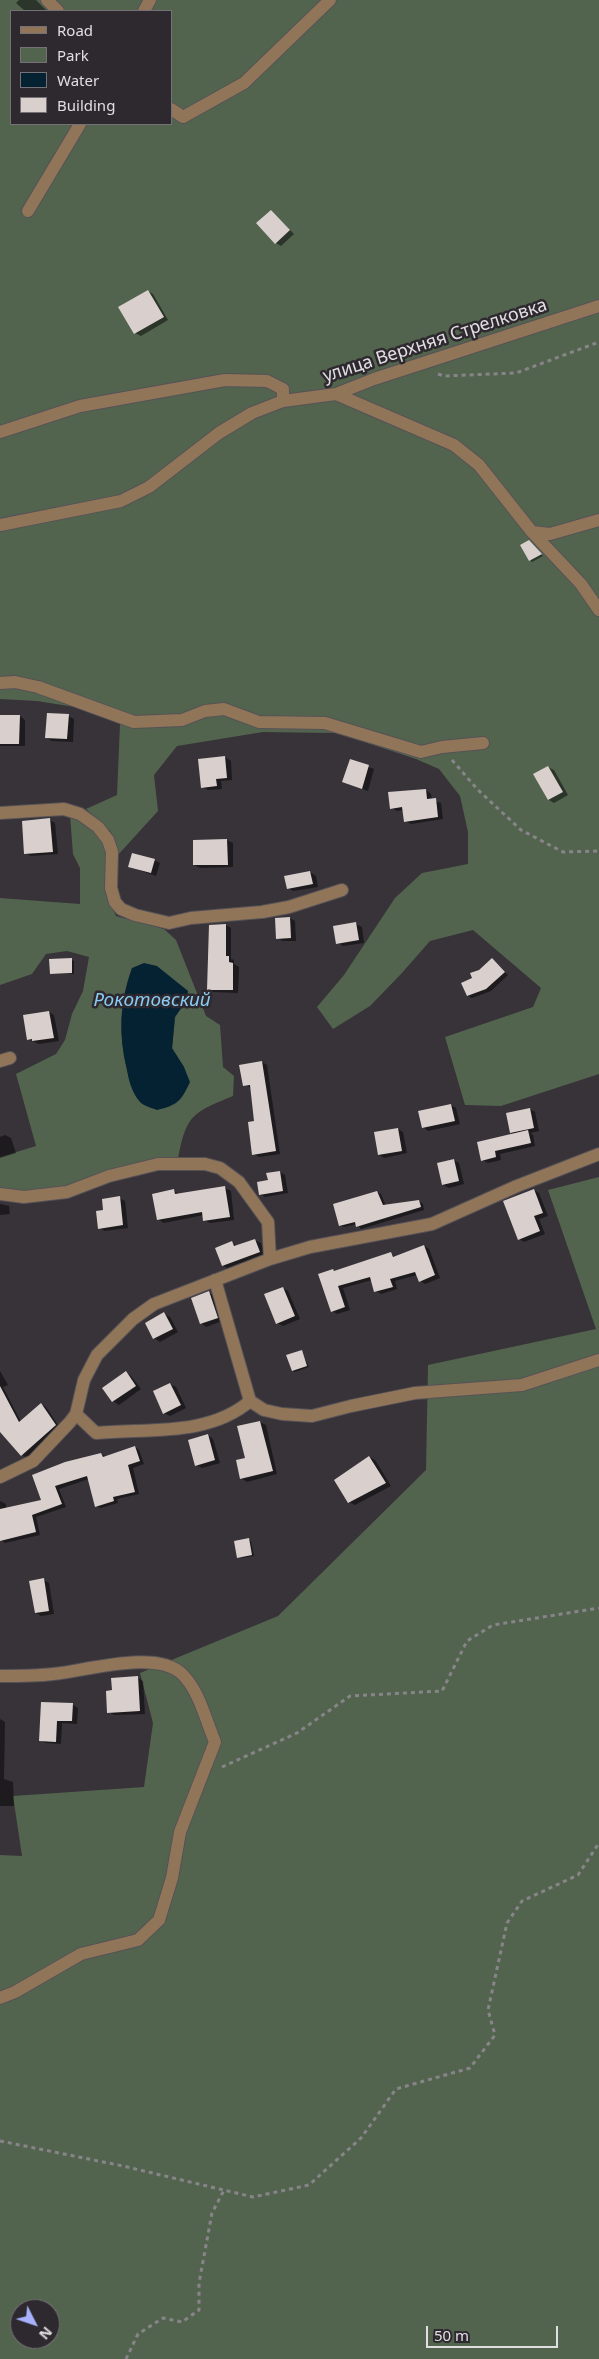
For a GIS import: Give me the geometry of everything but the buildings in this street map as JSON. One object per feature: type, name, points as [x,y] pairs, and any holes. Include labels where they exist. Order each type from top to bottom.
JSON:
[{"type":"street","points":[[47,0],[57,10]]},
{"type":"street","points":[[172,110],[183,117],[244,83],[330,0]]},
{"type":"street","points":[[28,211],[79,125]]},
{"type":"street","name":"улица Верхняя Стрелковка","points":[[0,525],[121,501],[149,487],[219,433],[252,413],[283,401],[336,394],[374,379],[415,368],[599,306]]},
{"type":"street","points":[[0,432],[80,406],[225,380],[267,381],[283,389],[283,401]]},
{"type":"street","points":[[336,394],[454,445],[479,465],[532,532],[581,584],[599,610]]},
{"type":"street","points":[[532,532],[550,534],[599,520]]},
{"type":"street","points":[[0,683],[15,682],[38,687],[134,722],[182,720],[204,711],[224,709],[259,722],[325,723],[421,752],[442,747],[483,743]]},
{"type":"street","points":[[0,813],[64,810],[80,814],[98,827],[108,840],[112,852],[111,888],[115,902],[121,909],[135,915],[168,923],[191,918],[262,912],[288,907],[342,890]]},
{"type":"street","points":[[0,1477],[33,1460],[76,1414],[84,1380],[97,1355],[133,1319],[154,1304],[270,1259],[310,1247],[432,1224],[517,1186],[599,1154]]},
{"type":"street","points":[[0,1194],[24,1197],[67,1192],[109,1176],[158,1164],[205,1164],[220,1168],[239,1182],[268,1222],[270,1259]]},
{"type":"street","points":[[215,1280],[250,1401],[264,1410],[282,1414],[312,1416],[415,1393],[522,1385],[599,1360]]},
{"type":"street","points":[[76,1414],[96,1433],[182,1429],[236,1413],[250,1401]]},
{"type":"street","points":[[0,1676],[55,1674],[112,1663],[169,1664],[182,1674],[193,1688],[215,1742],[180,1832],[172,1878],[160,1920],[138,1940],[81,1954],[15,1992],[0,1998]]},
{"type":"path","points":[[415,368],[444,376],[516,373],[599,342]]},
{"type":"path","points":[[442,747],[478,790],[522,830],[563,852],[599,851]]},
{"type":"path","points":[[203,1776],[297,1732],[350,1696],[442,1691],[467,1641],[493,1625],[599,1608]]},
{"type":"path","points":[[0,2141],[114,2164],[253,2197],[309,2185],[360,2138],[396,2089],[470,2068],[494,2035],[488,2010],[507,1922],[522,1901],[578,1875],[599,1843]]},
{"type":"path","points":[[126,2359],[138,2334],[163,2318],[182,2322],[199,2310],[199,2283],[212,2213],[224,2190]]},
{"type":"green space","points":[[0,0],[599,0],[599,1074],[501,1106],[465,1105],[445,1037],[533,1007],[541,988],[473,930],[430,941],[370,1006],[333,1029],[317,1007],[344,975],[395,898],[422,873],[468,864],[468,832],[460,796],[439,769],[416,759],[337,733],[263,732],[177,746],[154,775],[158,811],[117,856],[111,832],[86,809],[117,795],[120,724],[81,708],[37,701],[0,699]]},
{"type":"green space","points":[[70,815],[94,831],[103,843],[106,855],[106,893],[116,916],[164,929],[176,940],[206,1016],[220,1025],[223,1067],[234,1076],[233,1096],[208,1107],[193,1118],[184,1133],[178,1160],[64,1187],[33,1192],[0,1190],[0,1157],[36,1146],[16,1074],[56,1054],[65,1040],[72,1014],[83,991],[89,957],[67,951],[46,954],[32,974],[0,985],[0,898],[80,904],[80,868],[73,854]],"holes":[[[132,968],[173,980],[188,991],[186,1001],[175,1017],[172,1049],[184,1067],[131,1086],[124,1055],[121,1027],[124,999]]]},
{"type":"green space","points":[[599,1177],[599,2359],[0,2359],[0,1855],[22,1856],[13,1796],[144,1787],[153,1723],[140,1673],[278,1616],[426,1470],[428,1365],[596,1329],[548,1190]]},
{"type":"water","name":"Рокотовский","points":[[144,963],[157,966],[188,991],[186,1001],[175,1017],[172,1048],[184,1067],[190,1082],[178,1101],[157,1110],[146,1106],[135,1095],[131,1087],[122,1044],[123,1006],[128,981],[132,968]]}]
